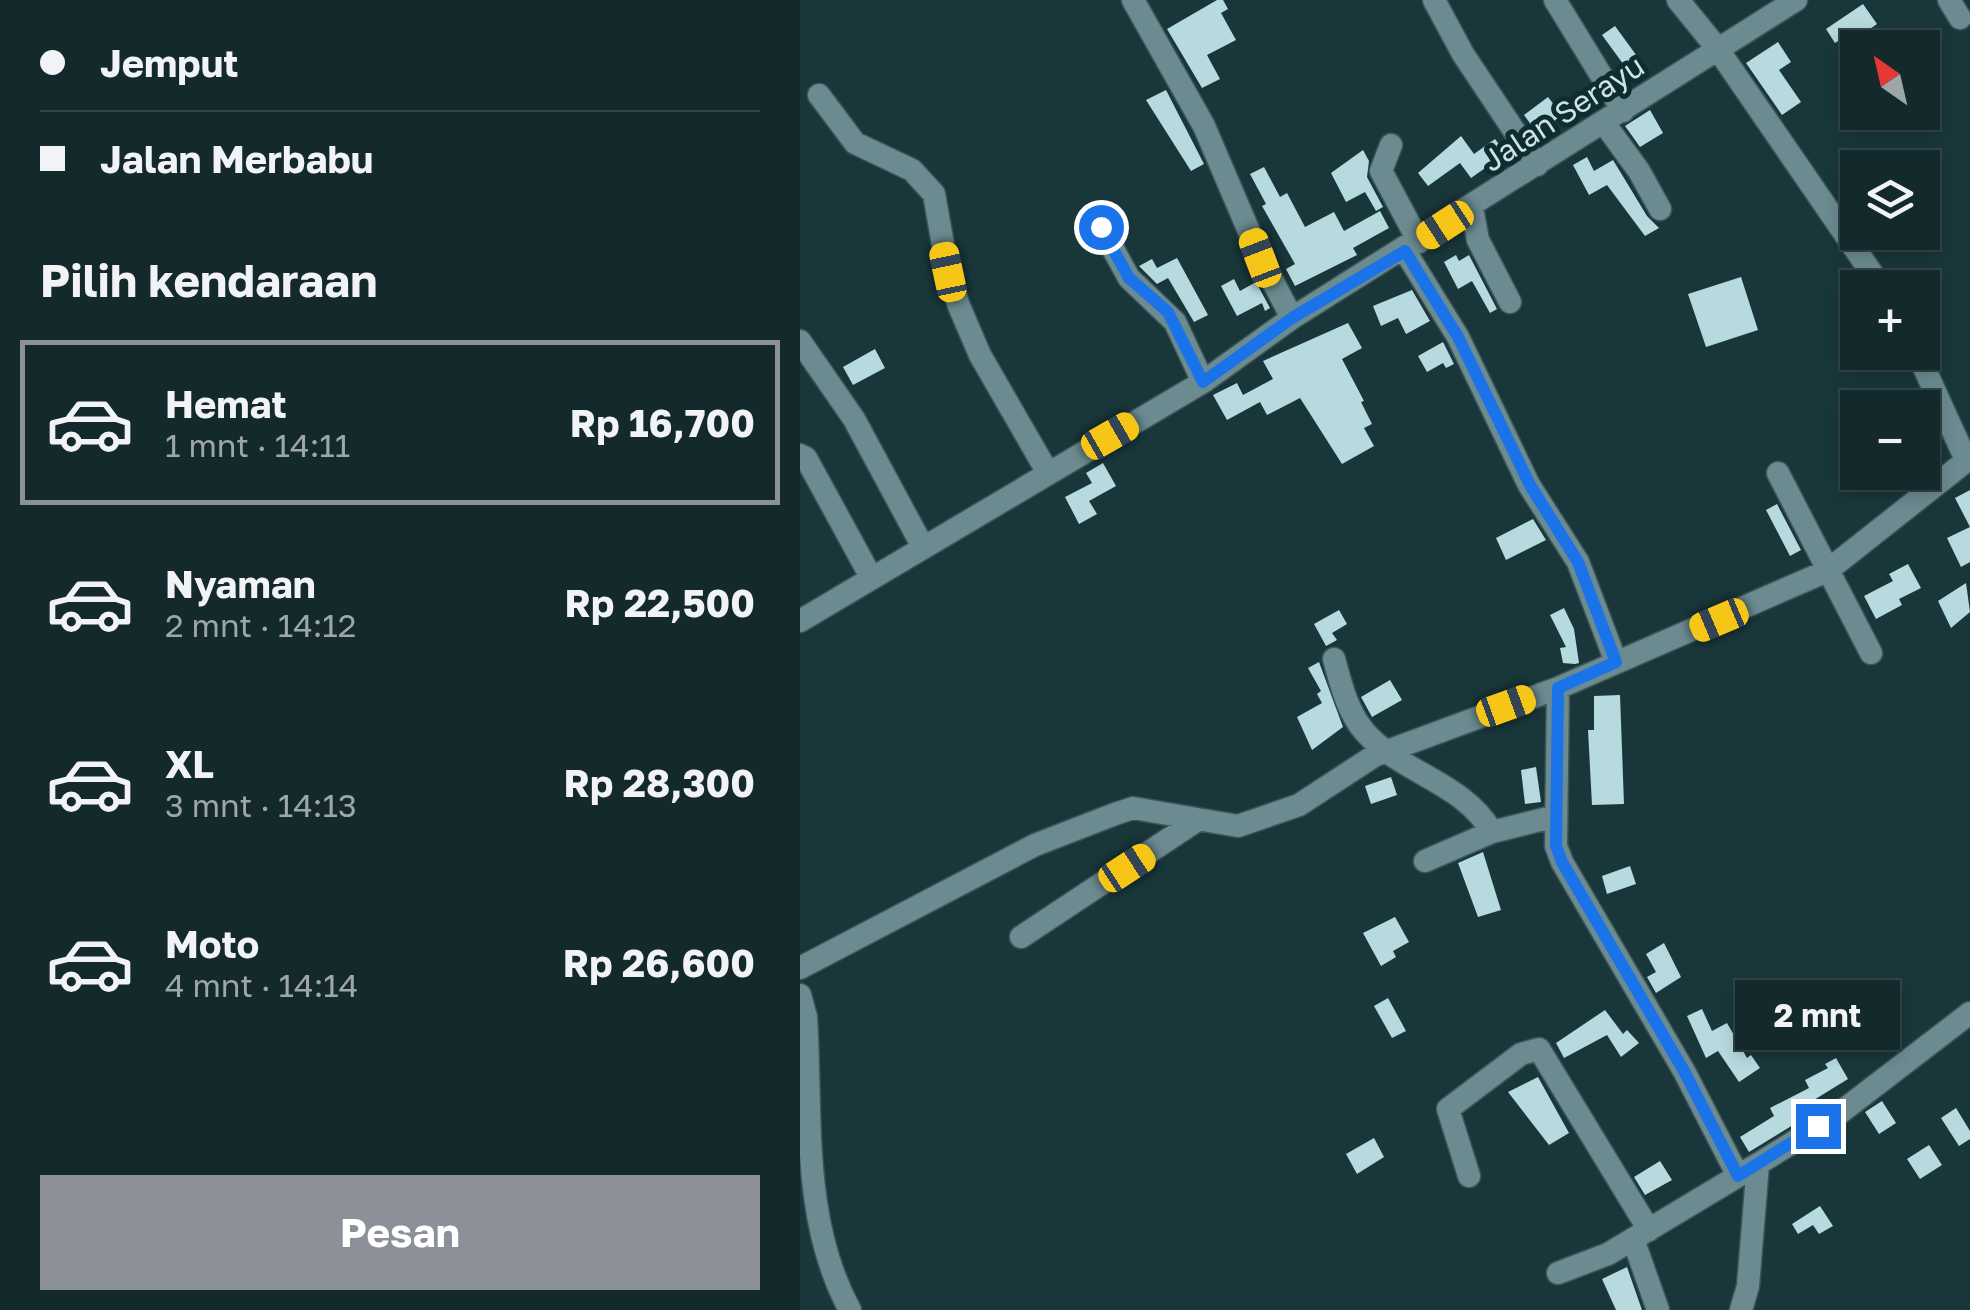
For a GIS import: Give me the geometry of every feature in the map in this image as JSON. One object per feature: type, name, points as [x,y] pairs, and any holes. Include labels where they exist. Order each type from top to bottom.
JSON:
[{"type":"street","points":[[1132,0],[1196,110],[1260,258],[1292,318]]},
{"type":"street","points":[[1434,0],[1463,54],[1537,165]]},
{"type":"street","points":[[1555,0],[1660,210]]},
{"type":"street","points":[[1678,0],[1717,48],[1870,270]]},
{"type":"street","name":"Jalan Serayu","points":[[800,621],[1203,382],[1292,318],[1412,247],[1796,0]]},
{"type":"street","points":[[819,96],[855,144],[912,170],[934,194],[948,272],[980,355],[1048,473]]},
{"type":"street","points":[[1391,145],[1381,172],[1412,247],[1530,485],[1578,562],[1616,662]]},
{"type":"street","points":[[1472,208],[1478,240],[1510,302]]},
{"type":"street","points":[[1101,227],[1129,278],[1168,312],[1203,382]]},
{"type":"street","points":[[800,341],[854,418],[924,547]]},
{"type":"street","points":[[800,968],[1075,828],[1134,808],[1238,826],[1299,805],[1386,751],[1558,688],[1827,571],[1968,459],[1926,370]]},
{"type":"street","points":[[800,454],[806,458],[871,578]]},
{"type":"street","points":[[1778,473],[1872,653]]},
{"type":"street","points":[[1334,659],[1353,714],[1386,751],[1468,800],[1492,832]]},
{"type":"street","points":[[1558,688],[1556,846],[1684,1071],[1748,1170],[1748,1286],[1741,1310]]},
{"type":"street","points":[[1425,861],[1492,832],[1556,816]]},
{"type":"street","points":[[1021,937],[1196,821]]},
{"type":"street","points":[[800,995],[807,1035],[810,1159],[831,1272],[850,1310]]},
{"type":"street","points":[[1558,1274],[1641,1234],[1748,1170],[1964,1027]]},
{"type":"street","points":[[1469,1176],[1448,1109],[1520,1054],[1539,1049],[1641,1234],[1658,1310]]},
{"type":"building","points":[[1223,0],[1228,9],[1221,13],[1236,40],[1207,55],[1220,79],[1202,88],[1167,29]]},
{"type":"building","points":[[1863,4],[1877,24],[1868,30],[1840,30],[1840,40],[1835,43],[1826,29]]},
{"type":"building","points":[[1615,26],[1642,63],[1629,72],[1602,35]]},
{"type":"building","points":[[1778,42],[1791,62],[1779,70],[1801,102],[1782,115],[1746,63]]},
{"type":"building","points":[[1166,90],[1204,164],[1191,171],[1146,100]]},
{"type":"building","points":[[1548,97],[1562,115],[1550,124],[1545,117],[1532,126],[1524,115]]},
{"type":"building","points":[[1650,110],[1663,133],[1640,147],[1625,126]]},
{"type":"building","points":[[1461,136],[1474,154],[1495,139],[1511,161],[1497,171],[1491,164],[1471,178],[1460,163],[1428,186],[1418,173]]},
{"type":"building","points":[[1363,150],[1369,161],[1367,177],[1383,207],[1376,211],[1365,192],[1346,202],[1331,173]]},
{"type":"building","points":[[1587,157],[1594,171],[1613,160],[1647,216],[1659,228],[1645,236],[1607,185],[1589,195],[1573,165]]},
{"type":"building","points":[[1264,167],[1280,197],[1287,193],[1305,227],[1334,212],[1344,231],[1380,211],[1389,228],[1353,248],[1357,255],[1295,286],[1286,269],[1295,264],[1262,206],[1266,204],[1250,174]]},
{"type":"building","points":[[1456,255],[1459,261],[1469,255],[1497,309],[1490,313],[1472,281],[1458,289],[1444,262]]},
{"type":"building","points":[[1177,258],[1208,315],[1194,322],[1168,278],[1157,284],[1139,266],[1152,259],[1157,268]]},
{"type":"building","points":[[1741,277],[1758,330],[1706,347],[1688,294]]},
{"type":"building","points":[[1234,279],[1240,291],[1256,282],[1270,308],[1265,311],[1262,303],[1237,316],[1221,286]]},
{"type":"building","points":[[1412,290],[1430,321],[1406,334],[1398,318],[1381,326],[1373,306]]},
{"type":"building","points":[[1348,323],[1362,348],[1342,359],[1364,401],[1361,402],[1372,424],[1364,428],[1374,446],[1342,464],[1300,398],[1267,415],[1260,402],[1227,420],[1213,395],[1237,383],[1243,395],[1273,379],[1263,361]]},
{"type":"building","points":[[1443,342],[1454,364],[1446,368],[1443,363],[1427,372],[1418,356]]},
{"type":"building","points":[[875,349],[885,368],[853,385],[843,367]]},
{"type":"building","points":[[1103,463],[1116,486],[1089,501],[1097,514],[1079,524],[1065,497],[1092,483],[1086,473]]},
{"type":"building","points":[[1970,490],[1970,527],[1955,498]]},
{"type":"building","points":[[1777,504],[1801,550],[1790,556],[1766,510]]},
{"type":"building","points":[[1533,519],[1546,540],[1506,560],[1496,538]]},
{"type":"building","points":[[1970,527],[1970,562],[1961,567],[1947,538]]},
{"type":"building","points":[[1908,564],[1921,588],[1899,599],[1902,605],[1876,619],[1864,596],[1893,581],[1889,574]]},
{"type":"building","points":[[1966,583],[1970,612],[1951,628],[1938,601]]},
{"type":"building","points":[[1564,608],[1574,629],[1579,663],[1575,664],[1563,663],[1560,648],[1566,647],[1550,615]]},
{"type":"building","points":[[1339,610],[1347,624],[1332,633],[1337,640],[1326,646],[1314,624]]},
{"type":"building","points":[[1319,662],[1343,727],[1312,750],[1297,717],[1322,703],[1317,694],[1321,691],[1308,668]]},
{"type":"building","points":[[1390,680],[1402,700],[1372,717],[1361,697]]},
{"type":"building","points":[[1620,695],[1624,804],[1592,805],[1588,730],[1594,730],[1594,696]]},
{"type":"building","points":[[1536,767],[1541,802],[1525,804],[1521,770]]},
{"type":"building","points":[[1391,777],[1397,795],[1371,804],[1365,786]]},
{"type":"building","points":[[1483,852],[1501,910],[1478,917],[1458,863]]},
{"type":"building","points":[[1630,866],[1636,884],[1607,894],[1602,876]]},
{"type":"building","points":[[1395,917],[1409,942],[1393,951],[1396,957],[1381,966],[1363,933]]},
{"type":"building","points":[[1664,943],[1681,977],[1656,993],[1647,977],[1656,972],[1646,954]]},
{"type":"building","points":[[1388,998],[1406,1031],[1392,1038],[1374,1006]]},
{"type":"building","points":[[1702,1009],[1712,1031],[1727,1023],[1747,1058],[1751,1055],[1760,1068],[1739,1082],[1718,1051],[1706,1058],[1687,1016]]},
{"type":"building","points":[[1605,1010],[1623,1034],[1627,1030],[1639,1043],[1621,1057],[1607,1035],[1564,1058],[1556,1043]]},
{"type":"building","points":[[1836,1058],[1848,1079],[1796,1111],[1801,1120],[1749,1152],[1740,1137],[1774,1116],[1770,1108],[1809,1088],[1805,1080],[1828,1068],[1825,1064]]},
{"type":"building","points":[[1538,1077],[1569,1133],[1549,1145],[1508,1092]]},
{"type":"building","points":[[1882,1101],[1896,1123],[1879,1134],[1865,1112]]},
{"type":"building","points":[[1956,1108],[1970,1131],[1970,1139],[1959,1146],[1941,1118]]},
{"type":"building","points":[[1374,1138],[1384,1157],[1357,1174],[1346,1154]]},
{"type":"building","points":[[1929,1145],[1942,1165],[1920,1179],[1907,1159]]},
{"type":"building","points":[[1660,1161],[1672,1180],[1645,1195],[1634,1177]]},
{"type":"building","points":[[1820,1206],[1833,1226],[1819,1234],[1813,1225],[1798,1234],[1792,1224]]},
{"type":"building","points":[[1627,1267],[1642,1310],[1616,1310],[1602,1279]]},
{"type":"route","points":[[1101,227],[1129,278],[1175,322],[1188,358],[1203,382],[1292,318],[1405,251],[1458,337],[1530,485],[1578,562],[1616,662],[1558,688],[1556,846],[1562,862],[1684,1071],[1738,1176],[1818,1126]]}]
